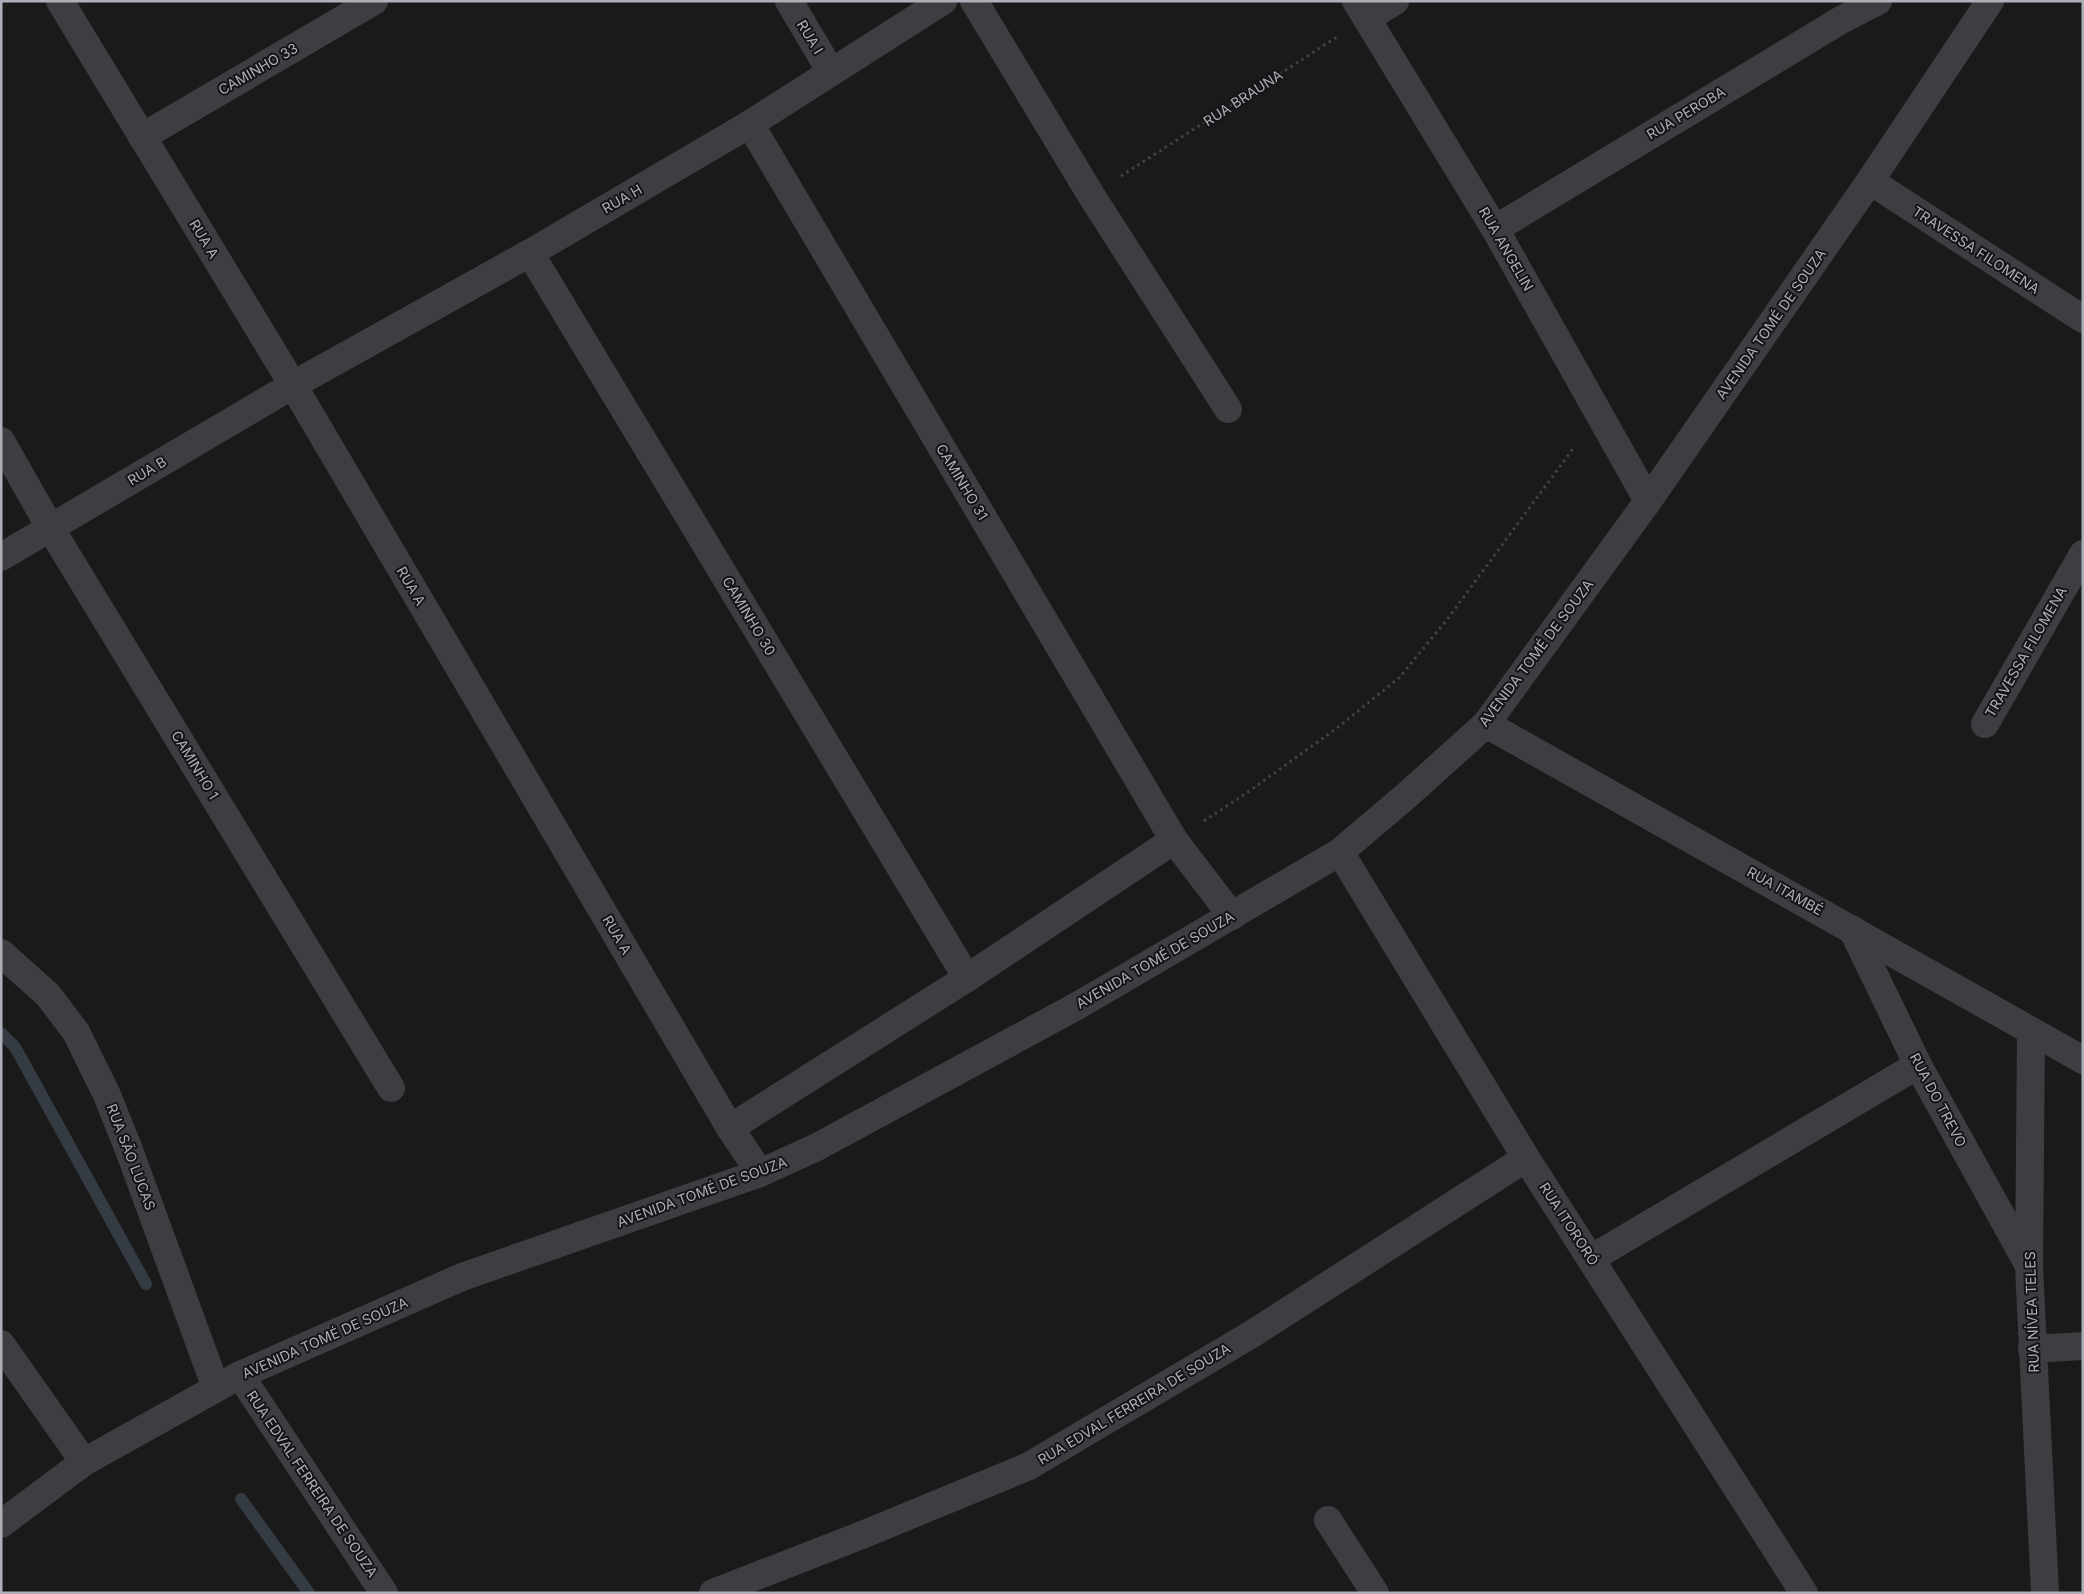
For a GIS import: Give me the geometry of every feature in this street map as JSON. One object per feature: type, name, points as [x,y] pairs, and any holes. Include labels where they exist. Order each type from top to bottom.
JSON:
[{"type":"street","name":"RUA A","points":[[60,1],[293,385],[730,1128],[760,1173]]},
{"type":"street","name":"CAMINHO 33","points":[[142,137],[374,1]]},
{"type":"street","name":"RUA I","points":[[789,1],[831,72]]},
{"type":"street","name":"RUA H","points":[[293,385],[530,253],[750,124],[943,1]]},
{"type":"street","points":[[974,1],[1091,195],[1228,409]]},
{"type":"street","points":[[1361,10],[1395,1]]},
{"type":"street","name":"RUA PEROBA","points":[[1495,229],[1840,20],[1878,1]]},
{"type":"street","name":"AVENIDA TOMÉ DE SOUZA","points":[[1,1524],[84,1462],[240,1375],[462,1277],[760,1173],[826,1143],[1077,1006],[1340,852],[1486,724],[1648,501],[1870,181],[1990,1]]},
{"type":"street","name":"RUA ANGELIN","points":[[1361,10],[1495,229],[1648,501]]},
{"type":"street","name":"CAMINHO 31","points":[[750,124],[1174,840],[1232,916]]},
{"type":"street","name":"TRAVESSA FILOMENA","points":[[1870,181],[2083,319]]},
{"type":"street","name":"CAMINHO 30","points":[[530,253],[968,978]]},
{"type":"street","name":"RUA B","points":[[1,557],[293,385]]},
{"type":"street","name":"CAMINHO 1","points":[[1,441],[51,529],[391,1088]]},
{"type":"street","name":"TRAVESSA FILOMENA","points":[[1985,724],[2083,554]]},
{"type":"street","name":"RUA ITAMBÉ","points":[[1486,724],[2083,1060]]},
{"type":"street","points":[[730,1128],[968,978],[1174,840]]},
{"type":"street","name":"RUA ITORORÓ","points":[[1340,852],[1526,1158],[1592,1258],[1804,1593]]},
{"type":"street","name":"RUA DO TREVO","points":[[1852,929],[1918,1065],[2029,1267]]},
{"type":"street","name":"RUA SÃO LUCAS","points":[[1,953],[48,995],[76,1032],[106,1095],[129,1150],[216,1388]]},
{"type":"street","name":"RUA NÍVEA TELES","points":[[2031,1031],[2029,1267],[2045,1593]]},
{"type":"street","points":[[1592,1258],[1918,1065]]},
{"type":"street","name":"RUA EDVAL FERREIRA DE SOUZA","points":[[713,1593],[862,1536],[1029,1466],[1252,1334],[1526,1158]]},
{"type":"street","points":[[1,1344],[84,1462]]},
{"type":"street","points":[[2032,1349],[2083,1346]]},
{"type":"street","name":"RUA EDVAL FERREIRA DE SOUZA","points":[[240,1375],[384,1593]]},
{"type":"street","points":[[1328,1520],[1375,1593]]},
{"type":"path","name":"RUA BRAUNA","points":[[1091,195],[1361,10]]},
{"type":"path","points":[[1174,840],[1248,792],[1337,728],[1399,678],[1446,621],[1600,413]]},
{"type":"waterway","points":[[1,1033],[15,1047],[146,1284]]},
{"type":"waterway","points":[[241,1499],[309,1593]]}]
